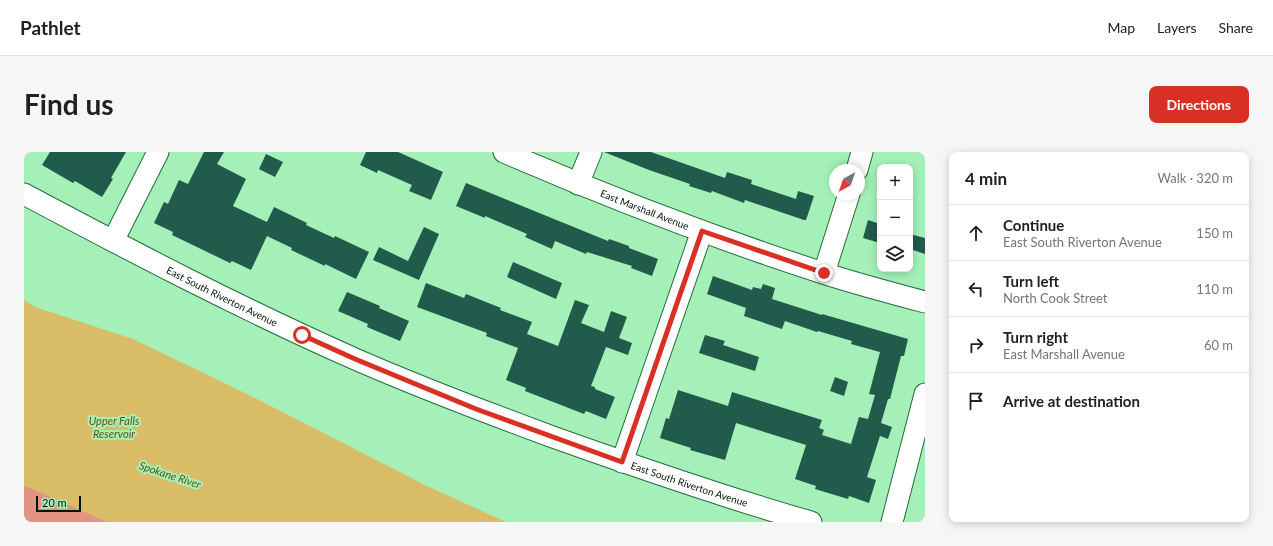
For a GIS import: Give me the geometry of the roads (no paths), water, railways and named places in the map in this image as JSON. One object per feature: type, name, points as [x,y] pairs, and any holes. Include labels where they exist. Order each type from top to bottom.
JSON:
[{"type":"street","points":[[113,242],[158,152]]},
{"type":"street","name":"East Marshall Avenue","points":[[504,152],[578,184],[702,231],[824,273],[925,302]]},
{"type":"street","points":[[578,184],[591,152]]},
{"type":"street","points":[[859,164],[862,152]]},
{"type":"street","name":"East South Riverton Avenue","points":[[24,194],[188,280],[355,359],[476,409],[622,462],[739,501],[811,522]]},
{"type":"street","points":[[824,273],[847,200]]},
{"type":"street","points":[[622,462],[702,231]]},
{"type":"street","points":[[892,522],[925,394]]},
{"type":"water","name":"Upper Falls Reservoir","points":[[24,300],[35,307],[133,339],[249,395],[427,486],[506,522],[108,522],[24,485]]},
{"type":"water label","name":"Spokane River","points":[[170,475]]}]
